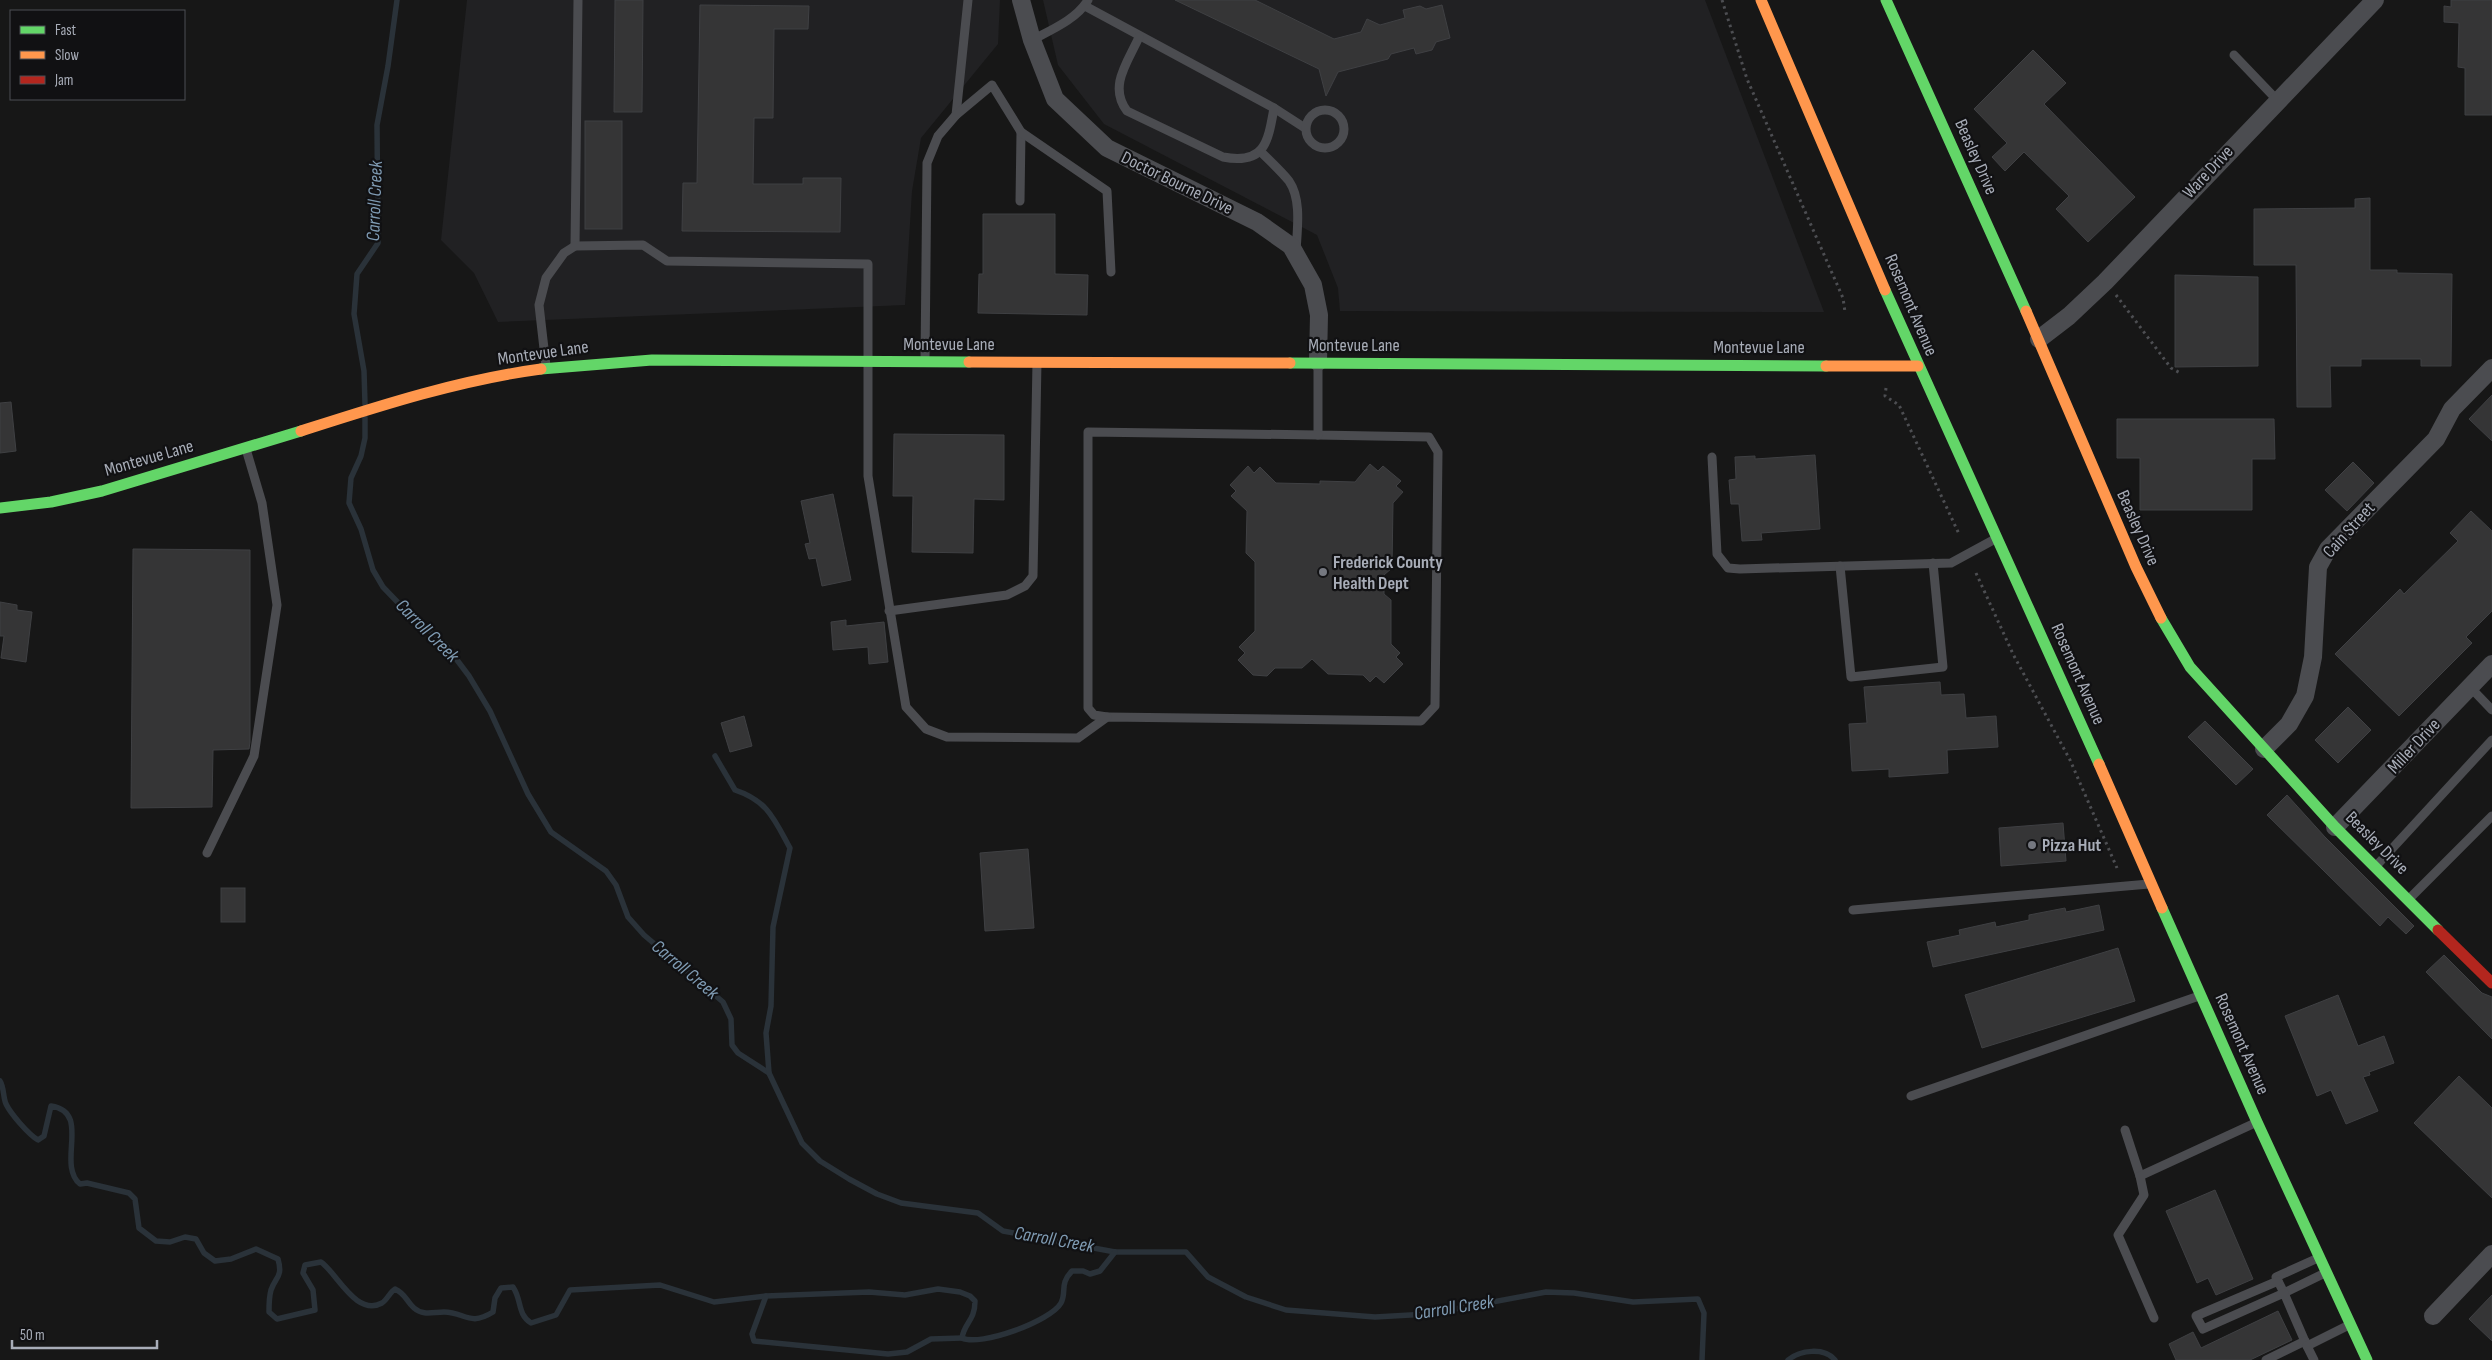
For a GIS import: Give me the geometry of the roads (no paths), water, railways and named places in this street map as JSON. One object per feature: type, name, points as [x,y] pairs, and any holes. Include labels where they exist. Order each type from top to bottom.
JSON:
[{"type":"street","name":"Doctor Bourne Drive","points":[[1021,0],[1032,40],[1055,99],[1108,148],[1257,222],[1291,246],[1313,284],[1319,315],[1318,362]]},
{"type":"street","name":"Rosemont Avenue","points":[[1761,0],[1918,366],[1998,537],[2318,1258],[2367,1360]]},
{"type":"street","name":"Beasley Drive","points":[[1886,0],[2039,339],[2097,479],[2157,611],[2190,667],[2335,827],[2492,983]]},
{"type":"street","name":"Ware Drive","points":[[2039,339],[2069,316],[2105,282],[2246,132],[2375,0]]},
{"type":"street","name":"Montevue Lane","points":[[0,508],[25,507],[69,499],[433,391],[504,375],[587,364],[652,360],[1918,366]]},
{"type":"street","name":"Cain Street","points":[[2264,749],[2289,724],[2305,696],[2313,657],[2318,567],[2328,549],[2436,439],[2452,409],[2492,368]]},
{"type":"street","name":"Miller Drive","points":[[2335,827],[2492,664]]},
{"type":"street","points":[[2433,1316],[2492,1254]]},
{"type":"lane","points":[[575,246],[578,0]]},
{"type":"lane","points":[[956,115],[968,0]]},
{"type":"lane","points":[[1032,40],[1062,24],[1086,3],[1139,37],[1274,108],[1305,128],[1310,142],[1324,149],[1338,144],[1344,131],[1340,116],[1326,110],[1312,115],[1305,128]]},
{"type":"lane","points":[[1139,37],[1119,80],[1119,100],[1127,110],[1223,157],[1237,160],[1250,158],[1261,152],[1270,136],[1274,108]]},
{"type":"lane","points":[[2234,55],[2278,101]]},
{"type":"lane","points":[[925,362],[927,163],[938,136],[956,115],[992,85],[1022,132],[1107,191],[1111,272]]},
{"type":"lane","points":[[1020,201],[1022,132]]},
{"type":"lane","points":[[1261,152],[1289,182],[1295,194],[1298,224],[1296,254]]},
{"type":"lane","points":[[546,369],[539,305],[546,278],[564,253],[575,246],[643,245],[668,261],[868,264],[868,476],[906,707],[926,729],[947,737],[1078,738],[1107,716]]},
{"type":"lane","points":[[889,611],[1007,595],[1025,586],[1033,576],[1037,362]]},
{"type":"lane","points":[[1318,362],[1318,434]]},
{"type":"lane","points":[[1088,432],[1429,437],[1438,452],[1434,706],[1421,721],[1107,716],[1094,715],[1088,708],[1088,432]]},
{"type":"lane","points":[[207,853],[254,756],[277,604],[262,503],[246,448]]},
{"type":"lane","points":[[1712,458],[1717,554],[1728,568],[1956,561],[1998,537]]},
{"type":"lane","points":[[1840,566],[1851,677],[1943,667],[1933,563]]},
{"type":"lane","points":[[2470,687],[2492,710]]},
{"type":"lane","points":[[2375,867],[2492,740]]},
{"type":"lane","points":[[2408,900],[2492,816]]},
{"type":"lane","points":[[1853,910],[2152,884]]},
{"type":"lane","points":[[1911,1096],[2201,996]]},
{"type":"lane","points":[[2140,1176],[2257,1122]]},
{"type":"lane","points":[[2125,1130],[2144,1195],[2118,1235],[2154,1318]]},
{"type":"lane","points":[[2314,1360],[2276,1277],[2318,1258]]},
{"type":"lane","points":[[2278,1281],[2196,1316],[2203,1330],[2325,1273]]},
{"type":"lane","points":[[2266,1360],[2349,1325]]},
{"type":"waterway","name":"Carroll Creek","points":[[365,404],[364,371],[354,314],[357,274],[378,243],[377,125],[388,66],[397,0]]},
{"type":"waterway","name":"Carroll Creek","points":[[365,418],[365,438],[361,456],[351,478],[349,503],[361,529],[373,570],[383,587],[408,613],[445,644],[469,676],[490,711],[528,794],[551,832],[606,871],[616,885],[628,917],[644,935],[723,1002],[731,1019],[732,1045],[738,1053],[769,1073],[802,1143],[820,1161],[877,1194],[901,1203],[978,1213],[1003,1231],[1115,1252],[1186,1252],[1208,1277],[1246,1297],[1286,1310],[1375,1317],[1428,1314],[1546,1292],[1574,1293],[1633,1302],[1698,1299],[1704,1313],[1702,1360]]},
{"type":"waterway","points":[[715,756],[735,790],[746,794],[769,812],[790,848],[773,927],[771,1006],[766,1033],[769,1073]]},
{"type":"waterway","points":[[0,1081],[8,1108],[25,1129],[38,1140],[44,1136],[51,1106],[63,1110],[69,1118],[72,1128],[71,1164],[74,1175],[80,1184],[87,1183],[129,1193],[135,1199],[139,1228],[156,1241],[170,1242],[185,1237],[196,1239],[204,1253],[215,1261],[231,1259],[256,1249],[278,1259],[280,1269],[269,1298],[269,1312],[277,1319],[315,1310],[313,1290],[303,1273],[305,1265],[321,1262],[355,1299],[364,1304],[373,1306],[382,1303],[395,1289],[414,1308],[425,1313],[444,1312],[472,1319],[485,1316],[493,1312],[495,1298],[501,1288],[513,1287],[522,1311],[531,1323],[556,1315],[570,1290],[660,1285],[714,1302],[766,1296],[869,1292],[905,1295],[938,1289],[960,1292],[970,1296],[975,1301],[975,1308],[962,1338],[971,1340],[984,1339],[1014,1331],[1055,1310],[1063,1299],[1064,1284],[1072,1271],[1083,1271],[1090,1274],[1100,1271],[1115,1252]]},
{"type":"waterway","points":[[766,1296],[752,1334],[754,1341],[888,1354],[907,1352],[931,1339],[962,1338]]},
{"type":"waterway","name":"Carroll Creek","points":[[1788,1360],[1799,1354],[1812,1351],[1825,1353],[1835,1360]]},
{"type":"place","name":"Frederick County Health Dept","points":[[1323,572]]},
{"type":"place","name":"Pizza Hut","points":[[2032,845]]}]
